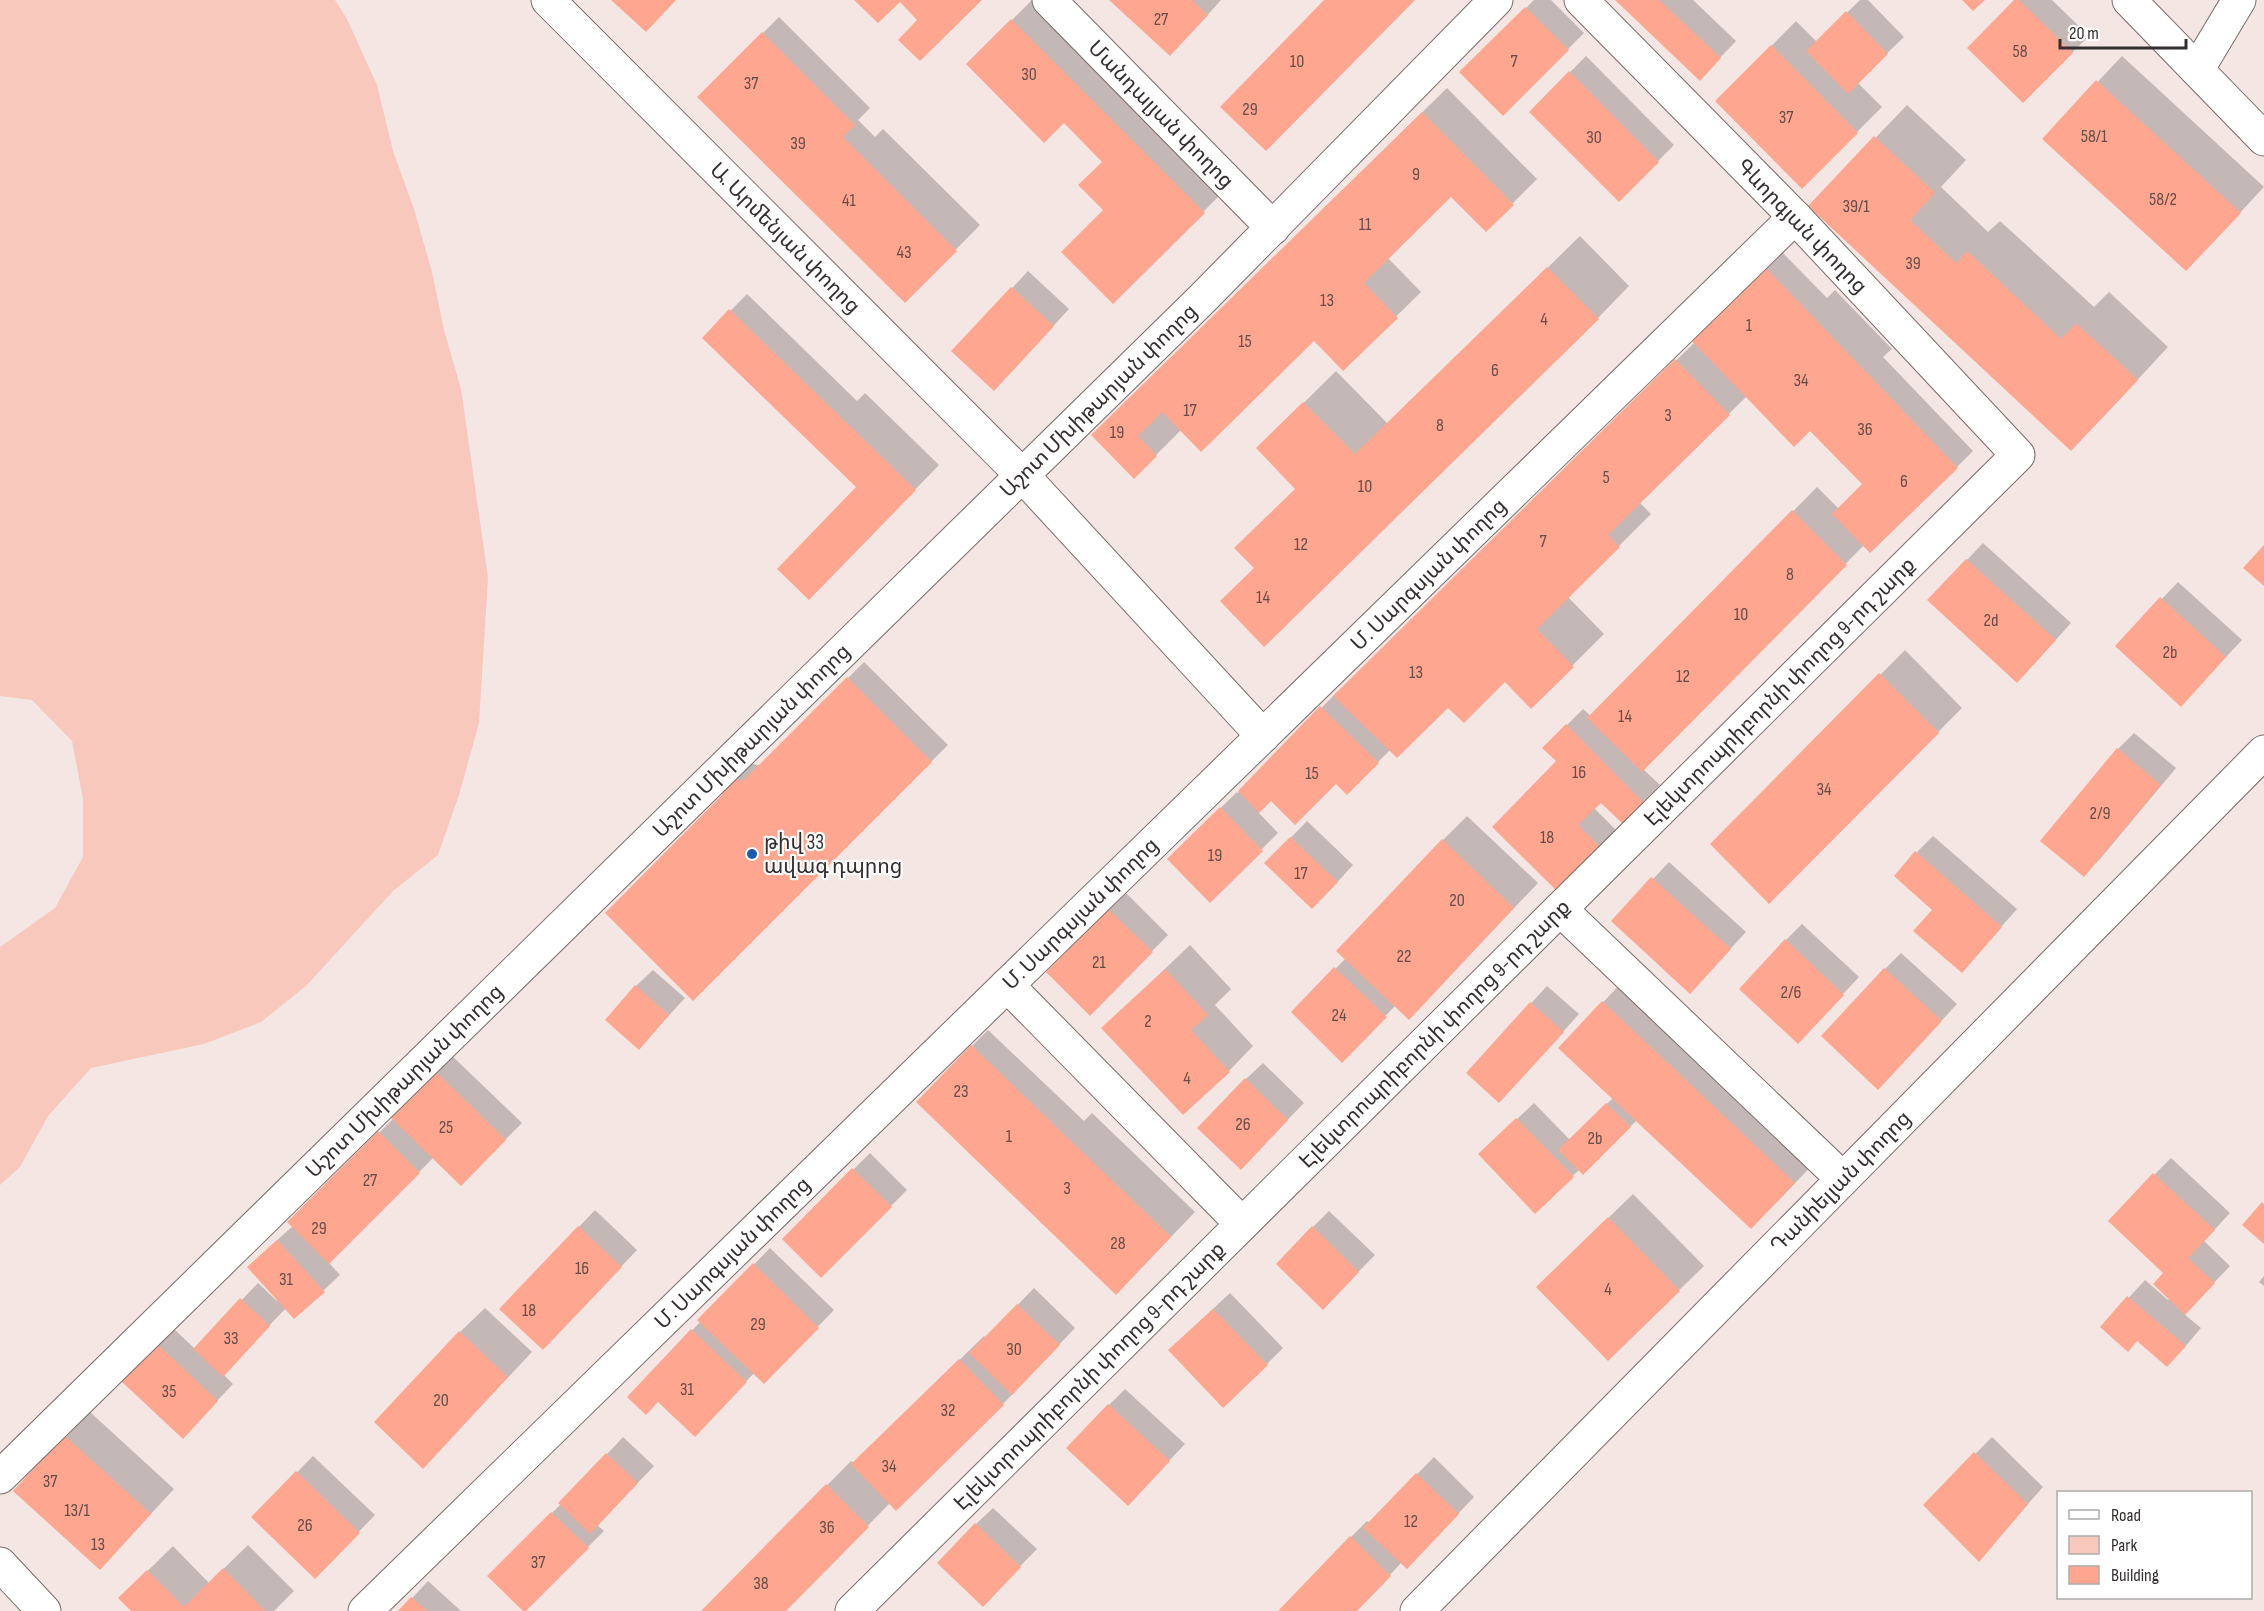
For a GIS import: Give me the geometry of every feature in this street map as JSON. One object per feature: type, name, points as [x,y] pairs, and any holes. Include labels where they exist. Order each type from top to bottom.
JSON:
[{"type":"street","name":"Ա. Արմենյան փողոց","points":[[548,0],[1022,475],[1263,736]]},
{"type":"street","name":"Մանդալյան փողոց","points":[[1049,0],[1273,228]]},
{"type":"street","name":"Աշոտ Մխիթարյան փողոց","points":[[0,1477],[1273,228],[1496,0]]},
{"type":"street","name":"Գևորգյան փողոց","points":[[1581,0],[1795,217],[2018,455]]},
{"type":"street","points":[[2129,0],[2264,139]]},
{"type":"street","points":[[2197,70],[2239,0]]},
{"type":"street","name":"Մ. Սարգսյան փողոց","points":[[365,1611],[1795,217]]},
{"type":"street","name":"Էլեկտրոպրիբորնի փողոց 9-րդ շարք","points":[[852,1611],[2018,455]]},
{"type":"street","name":"Դանիելյան փողոց","points":[[1417,1611],[2264,752]]},
{"type":"street","points":[[1560,909],[1843,1179]]},
{"type":"street","points":[[1007,985],[1242,1224]]},
{"type":"street","points":[[0,1564],[44,1611]]},
{"type":"green space","points":[[0,0],[335,0],[347,19],[377,85],[393,151],[414,209],[432,272],[444,330],[461,389],[488,578],[479,723],[459,795],[438,855],[393,891],[306,986],[261,1022],[204,1044],[91,1068],[48,1116],[20,1167],[0,1185],[0,947],[55,908],[83,857],[83,799],[72,741],[32,700],[0,696]]},
{"type":"building","points":[[611,0],[676,0],[646,32]]},
{"type":"building","points":[[854,0],[982,0],[920,61],[898,40],[917,20],[900,2],[878,23]]},
{"type":"building","points":[[1109,0],[1192,0],[1208,15],[1170,56]]},
{"type":"building","points":[[1324,0],[1415,0],[1266,151],[1220,107]]},
{"type":"building","points":[[1615,0],[1659,0],[1721,58],[1700,81]]},
{"type":"building","points":[[1962,0],[1985,0],[1973,11]]},
{"type":"building","points":[[2014,0],[2019,0],[2073,53],[2023,103],[1967,48]]},
{"type":"building","points":[[1525,7],[1569,50],[1503,116],[1459,72]]},
{"type":"building","points":[[1846,11],[1888,54],[1848,94],[1806,51]]},
{"type":"building","points":[[1011,19],[1205,213],[1113,304],[1061,252],[1103,210],[1078,185],[1102,162],[1064,123],[1044,143],[966,64]]},
{"type":"building","points":[[762,32],[855,125],[843,137],[957,251],[905,303],[697,97]]},
{"type":"building","points":[[1771,45],[1858,133],[1802,189],[1715,101]]},
{"type":"building","points":[[1569,71],[1659,162],[1619,202],[1529,112]]},
{"type":"building","points":[[2096,80],[2241,213],[2186,271],[2042,139]]},
{"type":"building","points":[[1422,112],[1514,205],[1486,232],[1451,197],[1364,283],[1398,318],[1343,371],[1314,341],[1201,452],[1162,412],[1138,436],[1157,456],[1134,479],[1091,435]]},
{"type":"building","points":[[1874,136],[1935,193],[1910,220],[1956,263],[1967,251],[2061,339],[2076,323],[2138,380],[2071,451],[1808,206]]},
{"type":"building","points":[[1763,265],[1958,468],[1870,553],[1832,514],[1862,484],[1810,431],[1794,447],[1688,337]]},
{"type":"building","points":[[1547,267],[1599,319],[1264,647],[1220,601],[1254,568],[1234,548],[1295,489],[1256,448],[1303,402],[1355,454]]},
{"type":"building","points":[[1011,287],[1054,326],[994,391],[951,351]]},
{"type":"building","points":[[729,309],[916,490],[809,600],[777,569],[856,487],[702,338]]},
{"type":"building","points":[[1675,359],[1730,415],[1608,535],[1620,547],[1537,629],[1574,667],[1531,709],[1505,682],[1464,723],[1448,708],[1397,758],[1333,696]]},
{"type":"building","points":[[1792,510],[1847,565],[1642,772],[1587,718]]},
{"type":"building","points":[[2264,545],[2264,586],[2243,568]]},
{"type":"building","points":[[1966,559],[2056,640],[2017,683],[1927,600]]},
{"type":"building","points":[[2160,597],[2226,657],[2181,707],[2115,646]]},
{"type":"building","points":[[1879,673],[1939,733],[1769,904],[1710,844]]},
{"type":"building","name":"թիվ 33 ավագ դպրոց","points":[[847,677],[932,762],[693,1001],[605,913],[722,795],[720,775],[743,781]]},
{"type":"building","points":[[1320,706],[1379,763],[1347,795],[1336,784],[1295,825],[1271,801],[1259,813],[1238,791]]},
{"type":"building","points":[[1566,724],[1644,803],[1623,824],[1601,803],[1578,825],[1601,848],[1558,892],[1492,827],[1556,761],[1542,748]]},
{"type":"building","points":[[2117,748],[2161,785],[2084,877],[2040,841]]},
{"type":"building","points":[[1220,807],[1263,851],[1210,903],[1167,859]]},
{"type":"building","points":[[1290,837],[1338,882],[1312,909],[1264,863]]},
{"type":"building","points":[[1442,839],[1514,908],[1409,1020],[1336,951]]},
{"type":"building","points":[[1915,851],[2002,927],[1962,973],[1913,931],[1932,910],[1894,876]]},
{"type":"building","points":[[1651,877],[1731,949],[1690,994],[1611,921]]},
{"type":"building","points":[[1108,909],[1153,952],[1090,1016],[1046,972]]},
{"type":"building","points":[[1785,939],[1844,995],[1798,1044],[1739,989]]},
{"type":"building","points":[[1334,967],[1387,1017],[1342,1063],[1291,1012]]},
{"type":"building","points":[[1884,968],[1942,1021],[1878,1090],[1821,1036]]},
{"type":"building","points":[[1165,969],[1208,1015],[1191,1030],[1230,1072],[1183,1115],[1101,1028]]},
{"type":"building","points":[[635,985],[669,1015],[639,1050],[605,1020]]},
{"type":"building","points":[[1602,1001],[1795,1183],[1751,1229],[1558,1048]]},
{"type":"building","points":[[1530,1002],[1564,1032],[1499,1103],[1466,1073]]},
{"type":"building","points":[[971,1045],[1171,1237],[1116,1295],[916,1102]]},
{"type":"building","points":[[431,1067],[506,1140],[461,1186],[386,1113]]},
{"type":"building","points":[[1245,1078],[1288,1120],[1241,1170],[1197,1128]]},
{"type":"building","points":[[1606,1103],[1631,1127],[1583,1175],[1558,1150]]},
{"type":"building","points":[[1516,1118],[1574,1177],[1535,1214],[1478,1154]]},
{"type":"building","points":[[378,1131],[420,1173],[329,1264],[287,1222]]},
{"type":"building","points":[[852,1168],[892,1207],[821,1278],[782,1239]]},
{"type":"building","points":[[2153,1173],[2215,1230],[2188,1258],[2215,1283],[2185,1315],[2153,1284],[2163,1273],[2108,1221]]},
{"type":"building","points":[[2262,1202],[2264,1204],[2264,1244],[2242,1225]]},
{"type":"building","points":[[1608,1217],[1680,1291],[1608,1361],[1536,1287]]},
{"type":"building","points":[[578,1226],[622,1267],[543,1350],[499,1309]]},
{"type":"building","points":[[1312,1226],[1359,1272],[1323,1310],[1276,1264]]},
{"type":"building","points":[[277,1240],[325,1292],[294,1319],[247,1267]]},
{"type":"building","points":[[753,1263],[819,1328],[764,1384],[697,1320]]},
{"type":"building","points":[[2127,1296],[2186,1346],[2167,1367],[2137,1341],[2128,1352],[2100,1327]]},
{"type":"building","points":[[240,1298],[270,1326],[223,1377],[193,1349]]},
{"type":"building","points":[[1017,1304],[1060,1345],[1012,1395],[969,1353]]},
{"type":"building","points":[[1213,1309],[1268,1365],[1223,1408],[1168,1350]]},
{"type":"building","points":[[691,1329],[747,1382],[695,1437],[658,1402],[646,1415],[627,1397]]},
{"type":"building","points":[[459,1331],[508,1377],[423,1469],[374,1422]]},
{"type":"building","points":[[156,1343],[218,1401],[183,1439],[121,1381]]},
{"type":"building","points":[[959,1359],[1004,1405],[896,1511],[851,1464]]},
{"type":"building","points":[[1108,1404],[1170,1461],[1128,1506],[1066,1448]]},
{"type":"building","points":[[64,1435],[151,1514],[100,1570],[13,1491]]},
{"type":"building","points":[[1974,1452],[2028,1504],[1979,1562],[1923,1505]]},
{"type":"building","points":[[606,1453],[638,1483],[590,1534],[558,1503]]},
{"type":"building","points":[[296,1471],[360,1533],[315,1579],[251,1517]]},
{"type":"building","points":[[1416,1473],[1459,1514],[1407,1569],[1363,1528]]},
{"type":"building","points":[[826,1484],[869,1527],[786,1611],[701,1611]]},
{"type":"building","points":[[551,1512],[589,1548],[526,1611],[523,1611],[487,1576]]},
{"type":"building","points":[[975,1523],[1021,1567],[983,1607],[937,1563]]},
{"type":"building","points":[[1350,1536],[1391,1576],[1357,1611],[1278,1611]]},
{"type":"building","points":[[223,1568],[265,1611],[131,1611],[118,1598],[147,1570],[184,1607]]},
{"type":"building","points":[[411,1597],[427,1611],[398,1611]]},
{"type":"place","name":"թիվ 33 ավագ դպրոց","points":[[752,854]]}]
